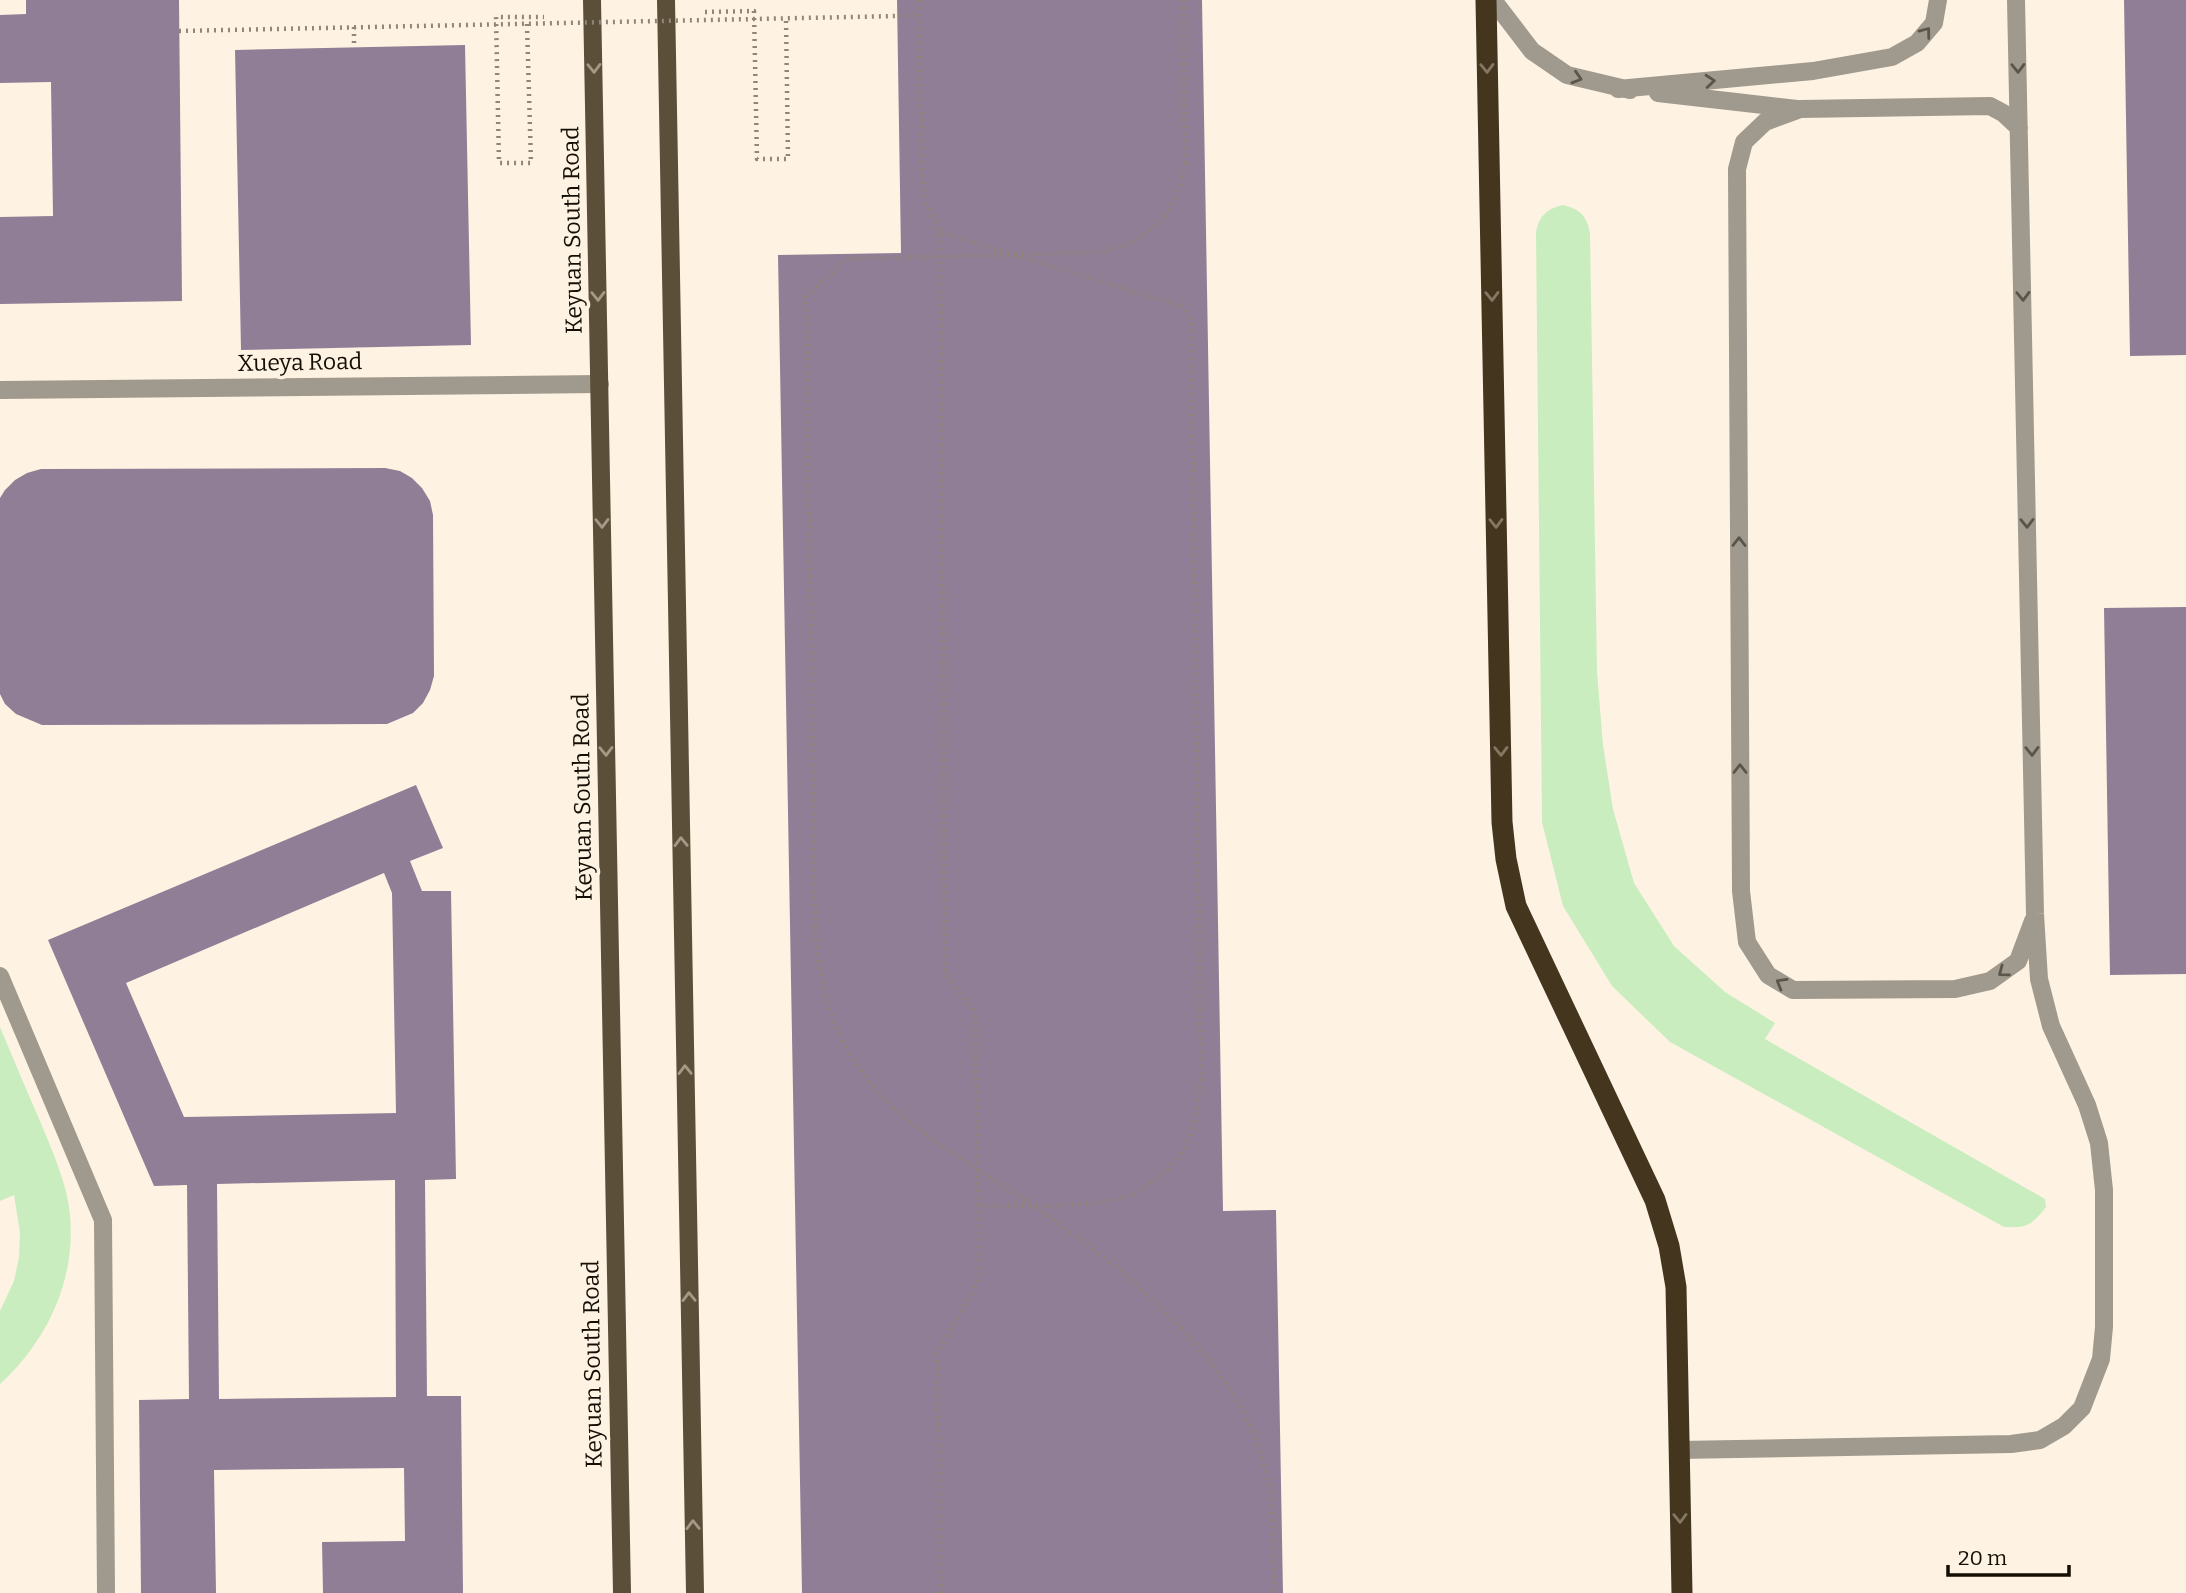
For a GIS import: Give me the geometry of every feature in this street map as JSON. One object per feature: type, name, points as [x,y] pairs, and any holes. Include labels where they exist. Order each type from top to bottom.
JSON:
[{"type":"highway","points":[[1486,0],[1502,822],[1506,859],[1516,905],[1655,1200],[1670,1246],[1676,1287],[1682,1593]]},
{"type":"main road","name":"Keyuan South Road","points":[[592,0],[622,1593]]},
{"type":"main road","points":[[666,0],[695,1593]]},
{"type":"street","points":[[1493,0],[1532,51],[1567,75],[1618,89],[1800,109],[1990,106],[2003,113],[2019,128]]},
{"type":"street","points":[[1618,89],[1813,71],[1892,57],[1917,43],[1934,23],[1938,0]]},
{"type":"street","points":[[1679,1450],[2011,1444],[2039,1440],[2064,1426],[2082,1408],[2101,1359],[2104,1327],[2104,1190],[2099,1143],[2087,1105],[2051,1026],[2039,979],[2035,914],[2016,0]]},
{"type":"street","points":[[1800,109],[1765,122],[1744,142],[1737,169],[1741,891],[1747,942],[1768,975],[1793,990],[1955,989],[1990,981],[2018,961],[2035,914]]},
{"type":"street","name":"Xueya Road","points":[[0,390],[600,384]]},
{"type":"street","points":[[0,976],[103,1220],[106,1593]]},
{"type":"path","points":[[919,0],[923,196],[940,232],[945,974],[975,1012],[980,1278],[937,1353],[941,1593]]},
{"type":"path","points":[[1183,0],[1185,163],[1175,201],[1164,219],[1149,233],[1131,244],[1105,253],[846,259],[806,297],[815,933],[820,974],[830,1012],[846,1049],[866,1078],[891,1106],[920,1132],[1086,1241],[1136,1284],[1184,1331],[1228,1386],[1248,1420],[1262,1455],[1268,1481],[1273,1522],[1274,1593]]},
{"type":"path","points":[[705,12],[754,11],[757,159],[789,159],[786,19]]},
{"type":"path","points":[[179,31],[919,15]]},
{"type":"path","points":[[527,24],[531,163],[499,163],[496,17],[544,17]]},
{"type":"path","points":[[354,27],[354,47]]},
{"type":"path","points":[[940,232],[1184,307],[1191,319],[1201,1081],[1198,1106],[1182,1154],[1130,1196],[1095,1203],[979,1206]]},
{"type":"green space","points":[[1563,205],[1582,214],[1590,233],[1597,672],[1603,745],[1613,809],[1634,883],[1674,946],[1725,992],[1775,1023],[1765,1039],[2045,1199],[2046,1207],[2028,1224],[2004,1227],[1670,1042],[1612,986],[1563,906],[1542,822],[1536,234],[1544,215]]},
{"type":"green space","points":[[0,1027],[58,1167],[71,1222],[66,1274],[59,1299],[35,1345],[0,1384],[0,1311],[14,1281],[20,1233],[14,1195],[0,1201]]},
{"type":"building","points":[[26,0],[179,0],[182,301],[0,304],[0,217],[53,216],[51,82],[0,83],[0,15],[26,14]]},
{"type":"building","points":[[897,0],[1202,0],[1223,1211],[1276,1210],[1283,1593],[802,1593],[778,255],[901,253]]},
{"type":"building","points":[[2124,0],[2186,0],[2186,355],[2130,356]]},
{"type":"building","points":[[465,45],[471,345],[241,350],[235,50]]},
{"type":"building","points":[[385,468],[400,471],[412,478],[430,501],[433,515],[434,676],[423,703],[413,713],[387,724],[42,725],[16,714],[5,704],[0,694],[0,498],[15,480],[41,469]]},
{"type":"building","points":[[2186,607],[2186,974],[2110,975],[2104,608]]},
{"type":"building","points":[[416,785],[443,848],[410,861],[422,891],[451,891],[456,1179],[425,1180],[427,1396],[461,1396],[463,1593],[323,1593],[322,1542],[405,1541],[404,1468],[214,1470],[216,1593],[141,1593],[139,1400],[189,1399],[187,1185],[154,1186],[48,940]],"holes":[[[384,873],[392,893],[396,1113],[184,1117],[126,983]],[[395,1180],[396,1397],[219,1399],[217,1184]]]}]
